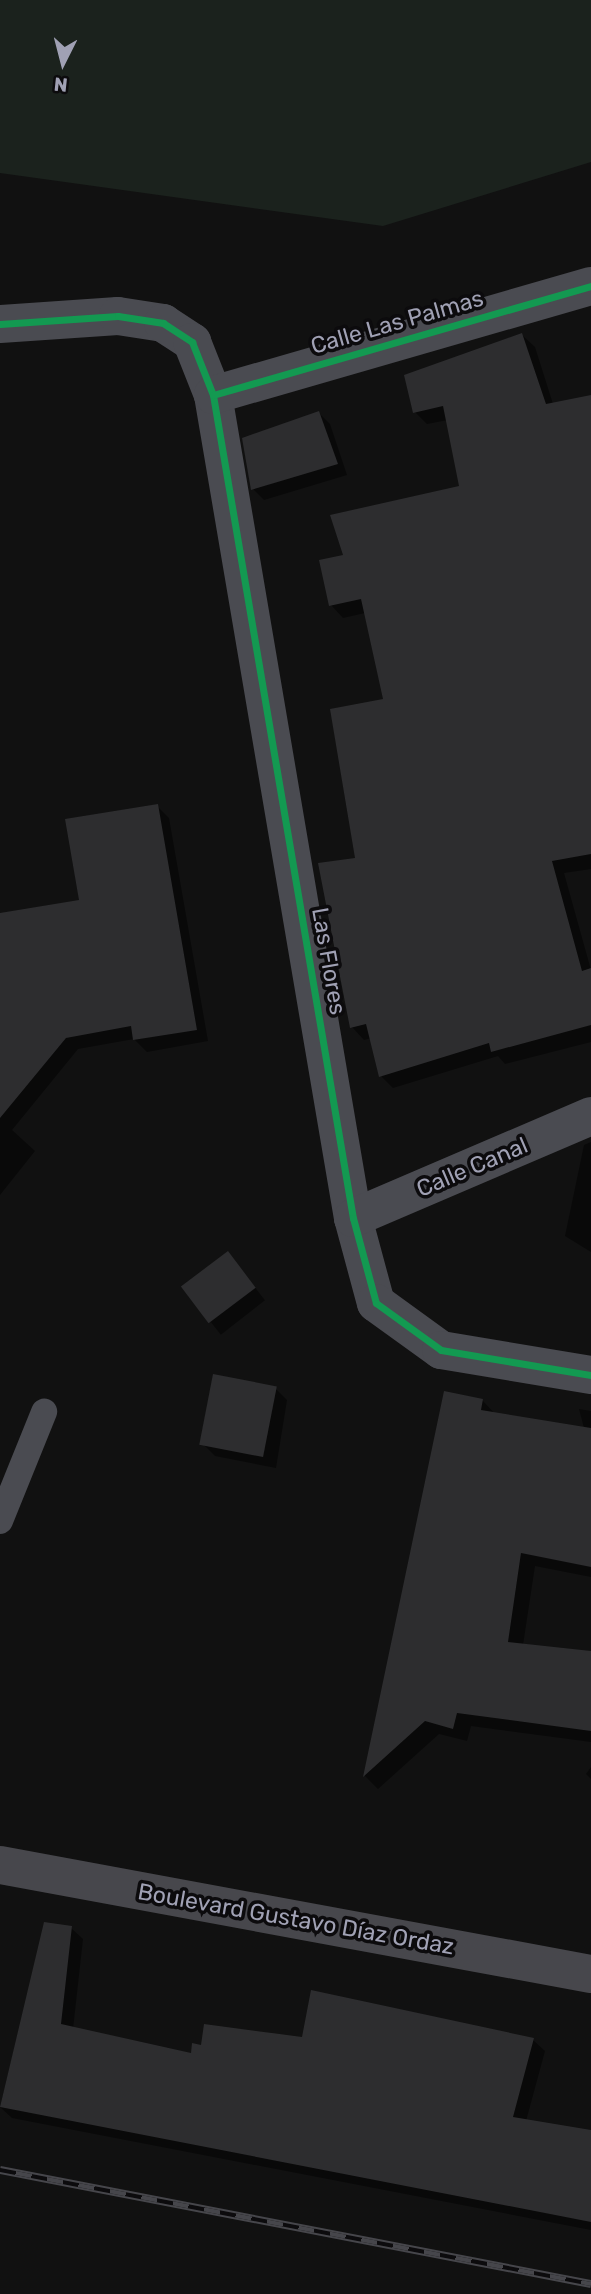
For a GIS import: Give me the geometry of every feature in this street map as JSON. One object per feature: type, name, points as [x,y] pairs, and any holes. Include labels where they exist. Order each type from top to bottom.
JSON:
[{"type":"main road","name":"Boulevard Gustavo Díaz Ordaz","points":[[0,1864],[591,1974]]},
{"type":"street","name":"Calle Las Palmas","points":[[213,395],[591,286]]},
{"type":"street","name":"Las Flores","points":[[0,324],[118,316],[163,323],[192,342],[213,395],[353,1219],[376,1303],[442,1350],[591,1375]]},
{"type":"street","name":"Calle Canal","points":[[353,1219],[591,1116]]},
{"type":"lane","points":[[0,1521],[44,1412]]},
{"type":"shaded area","points":[[0,0],[591,0],[591,162],[383,226],[0,173]]},
{"type":"building","points":[[522,333],[546,404],[591,395],[591,854],[552,861],[582,971],[591,968],[591,1025],[491,1052],[489,1043],[379,1077],[366,1024],[350,1028],[318,863],[355,858],[330,709],[383,699],[361,599],[329,606],[319,560],[343,555],[330,515],[459,486],[443,406],[413,413],[404,375]]},
{"type":"building","points":[[319,411],[338,464],[251,490],[242,438]]},
{"type":"building","points":[[158,804],[197,1030],[133,1040],[131,1026],[66,1038],[0,1118],[0,913],[79,900],[65,819]]},
{"type":"building","points":[[228,1251],[256,1288],[209,1323],[181,1287]]},
{"type":"building","points":[[213,1374],[277,1386],[263,1457],[199,1445]]},
{"type":"building","points":[[444,1391],[483,1399],[481,1410],[591,1428],[591,1567],[521,1553],[508,1642],[591,1651],[591,1731],[457,1713],[453,1729],[425,1721],[363,1777]]},
{"type":"building","points":[[44,1922],[72,1926],[61,2024],[191,2053],[192,2043],[201,2045],[204,2024],[302,2037],[311,1990],[534,2038],[513,2117],[591,2130],[591,2222],[0,2107]]},
{"type":"railway","points":[[0,2170],[591,2284]]},
{"type":"cycle path","points":[[213,395],[591,286]]},
{"type":"cycle path","points":[[0,324],[118,316],[163,323],[192,342],[213,395],[353,1218],[376,1303],[441,1350],[591,1375]]}]
